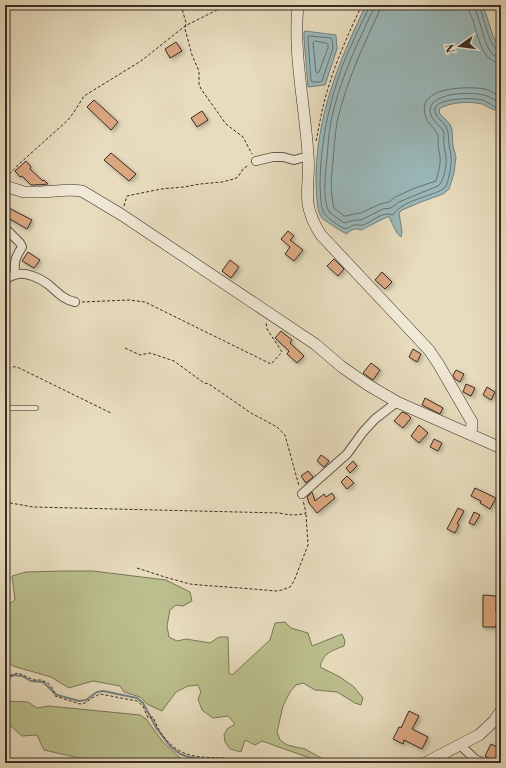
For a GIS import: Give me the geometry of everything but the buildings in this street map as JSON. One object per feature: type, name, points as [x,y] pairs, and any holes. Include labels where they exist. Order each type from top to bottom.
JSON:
[{"type":"street","points":[[298,5],[296,37],[309,156],[308,204],[315,226],[321,235],[429,350],[472,422],[471,434]]},
{"type":"street","points":[[256,161],[274,157],[283,157],[294,160],[309,156]]},
{"type":"street","points":[[5,186],[24,192],[70,190],[82,191],[122,215],[315,344],[342,367],[368,385],[397,402],[501,448]]},
{"type":"street","points":[[5,228],[20,242],[22,247],[14,264],[15,275]]},
{"type":"street","points":[[5,279],[15,275],[26,274],[36,277],[48,284],[69,301],[75,302]]},
{"type":"street","points":[[302,494],[347,454],[363,432],[375,419],[397,402]]},
{"type":"street","points":[[425,763],[479,735],[494,721],[501,711]]},
{"type":"street","points":[[460,745],[475,759],[484,763]]},
{"type":"lane","points":[[5,407],[36,408]]},
{"type":"path","points":[[122,215],[127,196],[161,189],[222,182],[234,179],[238,177],[243,170],[256,161],[243,137],[226,124],[201,89],[198,70],[185,29],[186,23],[181,5]]},
{"type":"path","points":[[5,179],[18,165],[68,120],[84,96],[141,60],[186,26],[227,5]]},
{"type":"path","points":[[309,156],[315,146],[329,85],[342,48],[362,5]]},
{"type":"path","points":[[75,302],[129,300],[145,302],[270,364],[282,352],[267,329],[266,323],[274,317]]},
{"type":"path","points":[[125,348],[140,355],[150,353],[174,361],[204,383],[209,384],[250,413],[277,427],[285,435],[306,513],[308,545],[294,581],[290,587],[276,591],[190,584],[137,568]]},
{"type":"path","points":[[5,373],[13,366],[17,367],[111,413]]},
{"type":"path","points":[[5,502],[33,507],[279,513],[291,515],[306,513]]},
{"type":"path","points":[[5,677],[18,673],[34,680],[41,680],[48,683],[55,696],[80,704],[85,703],[100,694],[137,701],[143,706],[148,718],[153,718],[163,736],[180,752],[198,756],[228,759],[230,762],[250,763]]},
{"type":"green space","points":[[93,571],[166,580],[190,592],[192,601],[183,606],[176,605],[170,610],[167,626],[169,637],[177,641],[186,639],[210,643],[219,637],[228,637],[229,673],[232,675],[270,640],[275,623],[285,622],[291,628],[308,633],[312,646],[342,634],[345,641],[344,646],[328,653],[321,662],[320,667],[340,677],[354,687],[363,698],[361,705],[337,692],[315,690],[303,683],[296,685],[290,692],[283,706],[277,732],[280,740],[287,745],[305,749],[323,759],[321,762],[262,741],[255,745],[245,740],[241,752],[230,749],[225,742],[224,735],[227,729],[235,724],[228,716],[213,718],[202,710],[198,699],[201,692],[198,685],[188,686],[176,692],[162,711],[147,704],[140,697],[124,692],[120,686],[93,681],[69,688],[51,677],[13,666],[5,659],[5,607],[15,600],[12,576],[26,572]]},
{"type":"green space","points":[[5,701],[28,702],[37,708],[49,706],[140,715],[146,719],[163,742],[179,757],[190,763],[119,763],[106,759],[79,758],[44,750],[37,735],[22,736],[11,726],[5,728]]},
{"type":"water","points":[[366,5],[482,5],[493,36],[501,51],[501,111],[492,109],[482,104],[472,103],[448,105],[439,109],[440,114],[450,124],[452,130],[453,146],[456,157],[454,173],[449,189],[443,194],[402,210],[399,213],[402,232],[401,237],[397,233],[389,217],[361,230],[352,230],[347,234],[323,219],[320,215],[318,207],[316,185],[317,161],[319,137],[324,114],[330,92],[346,48]]},
{"type":"water","points":[[305,31],[336,35],[337,49],[325,85],[308,87],[304,39]]},
{"type":"waterway","points":[[5,679],[14,675],[22,676],[31,681],[43,682],[57,695],[79,701],[86,700],[97,692],[103,691],[137,698],[143,703],[157,729],[170,746],[180,754],[189,757],[223,762],[234,759],[255,763]]}]
